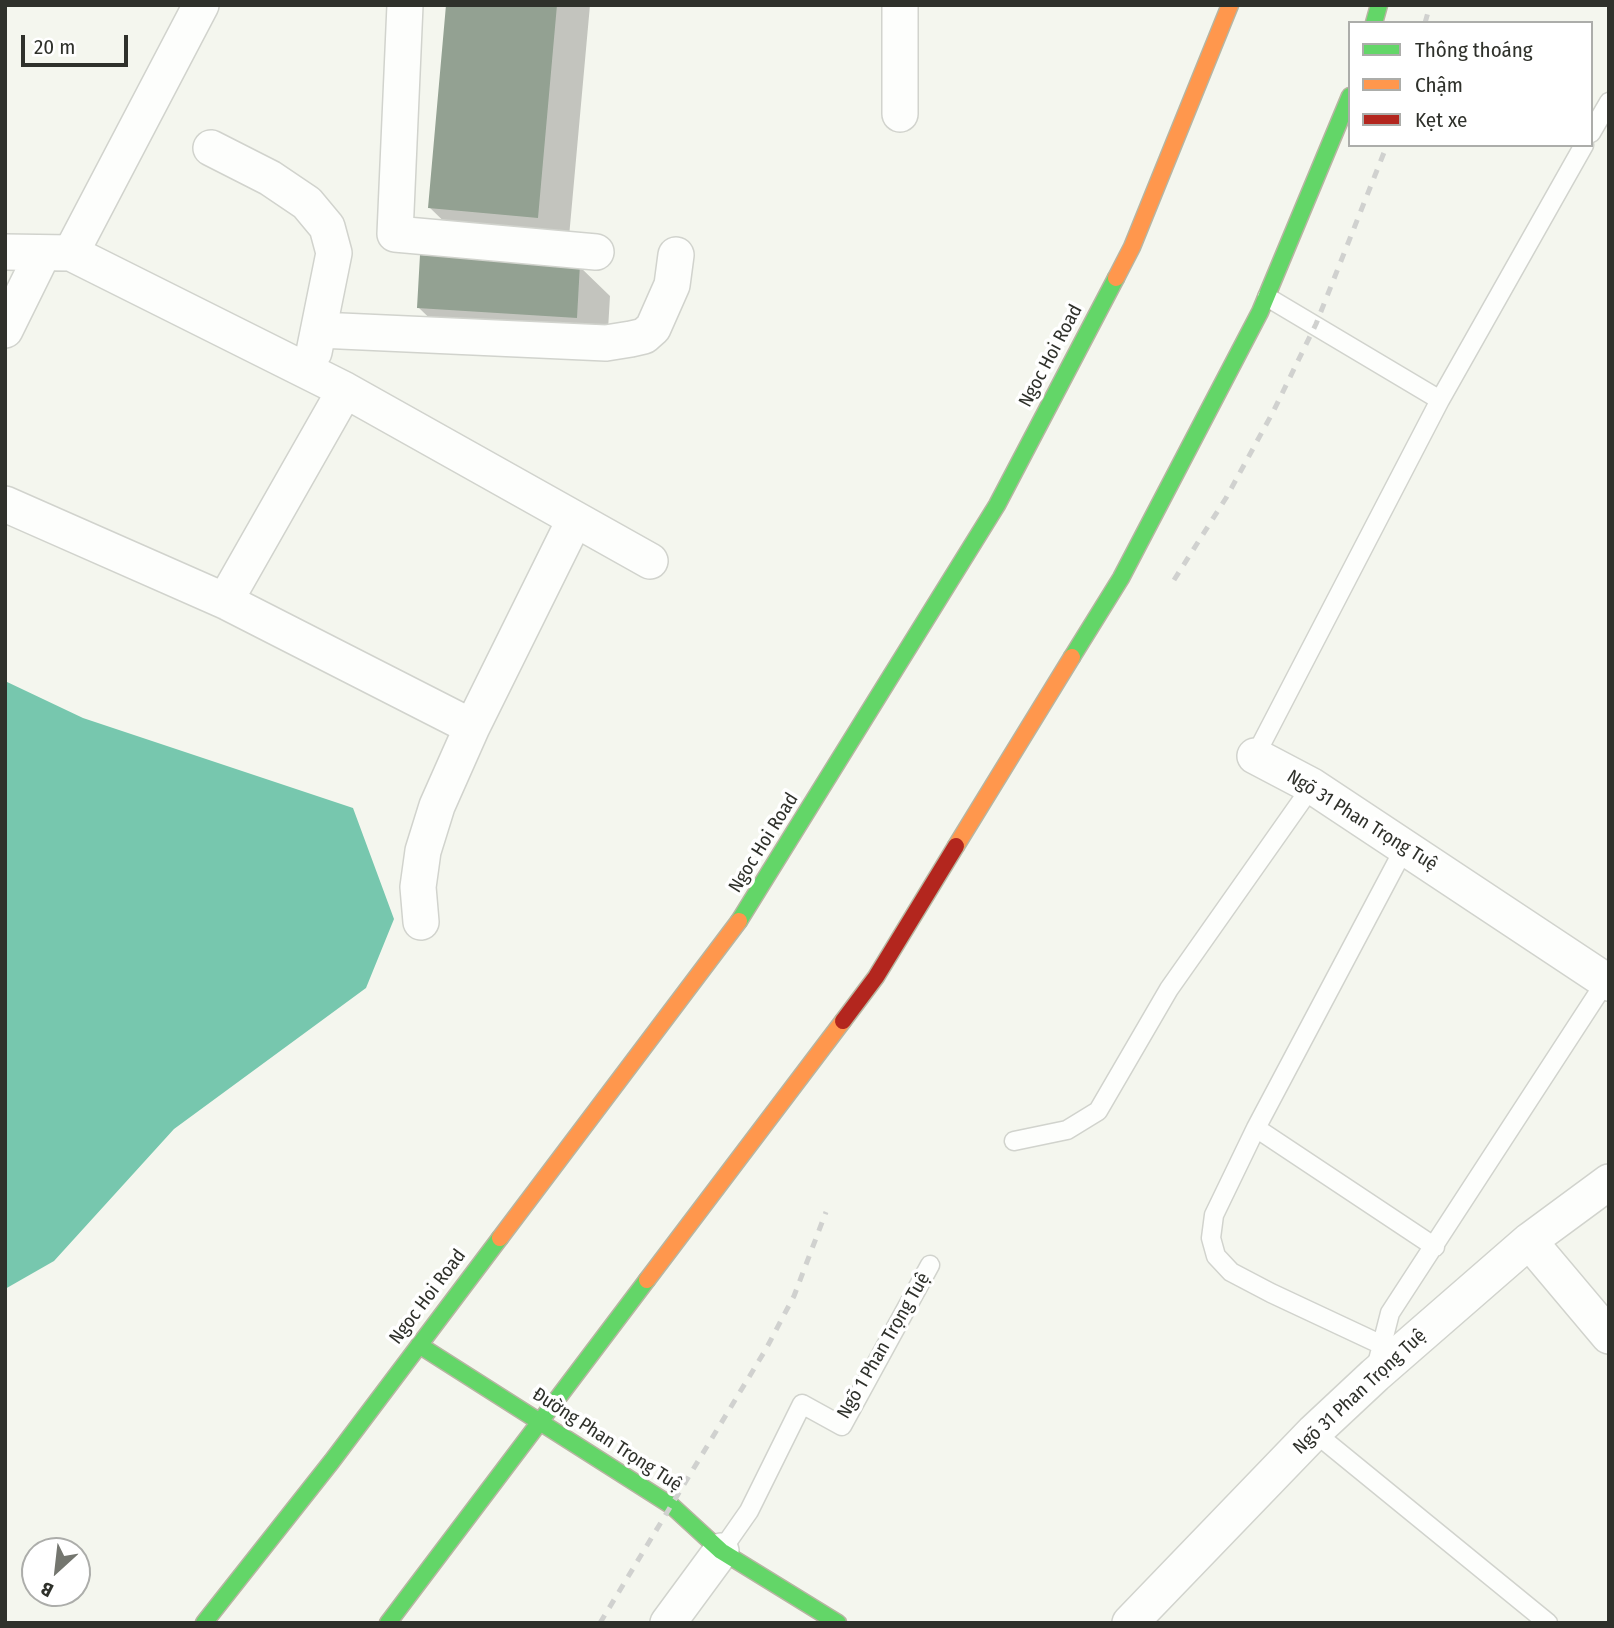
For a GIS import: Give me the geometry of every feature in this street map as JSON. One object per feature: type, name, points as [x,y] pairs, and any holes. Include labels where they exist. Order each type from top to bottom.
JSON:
[{"type":"main road","name":"Ngoc Hoi Road","points":[[204,1623],[332,1461],[755,899],[998,505],[1132,247],[1230,5]]},
{"type":"main road","points":[[388,1623],[876,977],[1121,578],[1267,297],[1348,101]]},
{"type":"main road","name":"Đường Phan Trọng Tuệ","points":[[418,1345],[672,1506],[720,1551],[838,1623]]},
{"type":"street","points":[[5,330],[57,253],[201,5]]},
{"type":"street","points":[[405,5],[395,234],[596,252]]},
{"type":"street","points":[[900,5],[900,114]]},
{"type":"street","points":[[211,148],[270,178],[298,197],[327,228],[334,253],[310,373]]},
{"type":"street","points":[[5,252],[57,253],[310,373],[650,561]]},
{"type":"street","points":[[319,330],[606,343],[631,339],[643,336],[653,328],[672,285],[676,255]]},
{"type":"street","points":[[225,601],[345,390]]},
{"type":"street","points":[[5,504],[225,601],[472,727]]},
{"type":"street","points":[[421,922],[418,887],[423,851],[437,806],[472,727],[575,519]]},
{"type":"street","name":"Ngõ 31 Phan Trọng Tuệ","points":[[1255,756],[1312,786],[1607,982]]},
{"type":"street","name":"Ngõ 31 Phan Trọng Tuệ","points":[[1130,1623],[1314,1432],[1378,1360],[1609,1182]]},
{"type":"street","points":[[1529,1241],[1609,1336]]},
{"type":"street","points":[[668,1623],[720,1551]]},
{"type":"lane","points":[[1593,130],[1609,102]]},
{"type":"lane","points":[[1255,756],[1440,400],[1583,147]]},
{"type":"lane","points":[[1267,297],[1440,400]]},
{"type":"lane","points":[[1014,1142],[1067,1130],[1098,1111],[1168,989],[1312,786]]},
{"type":"lane","points":[[1405,847],[1256,1128],[1214,1215],[1211,1238],[1216,1256],[1231,1272],[1378,1360],[1390,1313],[1607,982]]},
{"type":"lane","points":[[1256,1128],[1434,1247]]},
{"type":"lane","name":"Ngõ 1 Phan Trọng Tuệ","points":[[720,1551],[749,1511],[802,1404],[842,1426],[930,1265]]},
{"type":"lane","points":[[1314,1432],[1548,1623]]},
{"type":"shaded area","points":[[5,681],[83,718],[353,808],[394,919],[366,988],[174,1129],[54,1261],[5,1289]]},
{"type":"building","points":[[446,5],[557,5],[538,218],[428,208]]},
{"type":"building","points":[[420,255],[580,264],[577,318],[417,308]]},
{"type":"railway","points":[[1426,21],[1430,5]]},
{"type":"railway","points":[[1174,580],[1226,498],[1273,412],[1316,324],[1386,147]]},
{"type":"railway","points":[[600,1623],[766,1349],[794,1296],[826,1212]]},
{"type":"traffic: fast","points":[[1375,21],[1379,5]]},
{"type":"traffic: fast","points":[[1072,657],[1121,578],[1260,312],[1348,101]]},
{"type":"traffic: fast","points":[[739,921],[997,505],[1116,278]]},
{"type":"traffic: fast","points":[[204,1623],[332,1461],[500,1238]]},
{"type":"traffic: fast","points":[[388,1623],[647,1280]]},
{"type":"traffic: fast","points":[[419,1345],[672,1506],[721,1551],[838,1623]]},
{"type":"traffic: slow","points":[[1116,278],[1132,247],[1230,5]]},
{"type":"traffic: slow","points":[[956,846],[1072,657]]},
{"type":"traffic: slow","points":[[500,1238],[739,921]]},
{"type":"traffic: slow","points":[[647,1280],[843,1021]]},
{"type":"traffic: jam","points":[[843,1021],[876,977],[956,846]]}]
